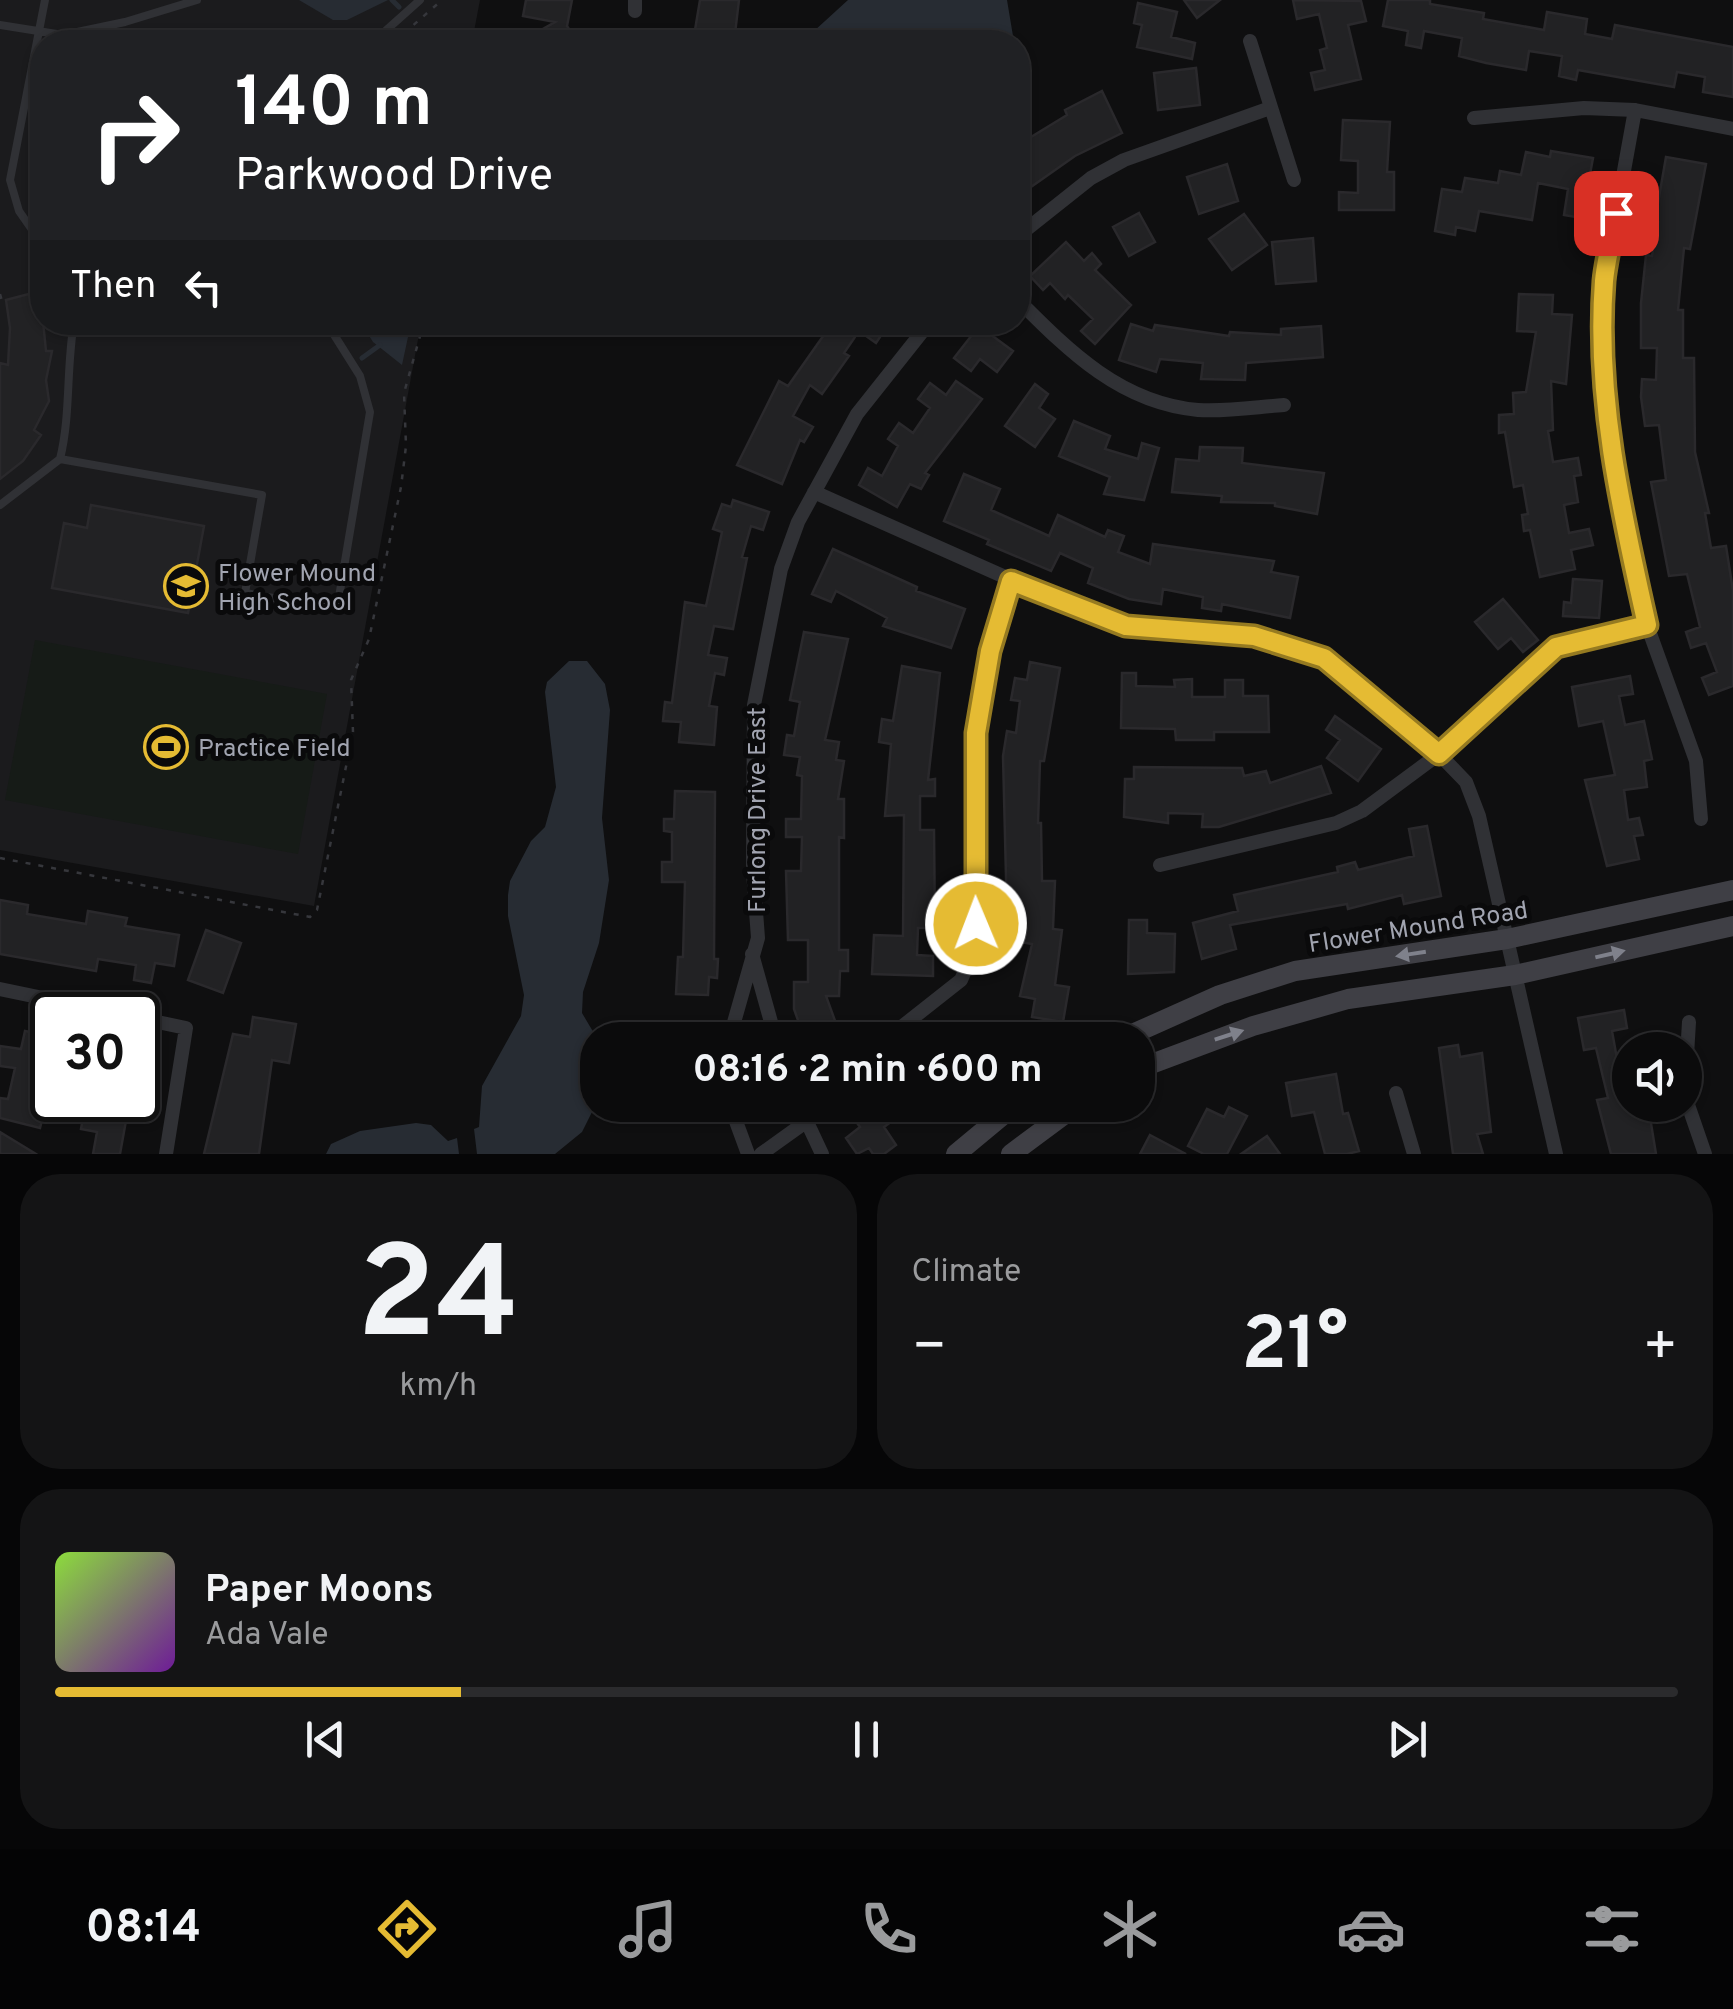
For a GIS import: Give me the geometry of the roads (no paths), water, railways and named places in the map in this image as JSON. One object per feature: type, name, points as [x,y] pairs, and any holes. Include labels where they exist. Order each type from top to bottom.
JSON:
[{"type":"main road","name":"Flower Mound Road","points":[[1155,1024],[1220,995],[1295,971],[1507,939],[1733,890]]},
{"type":"main road","points":[[1155,1063],[1253,1026],[1348,1000],[1515,975],[1733,926]]},
{"type":"main road","points":[[956,1154],[994,1122]]},
{"type":"main road","points":[[1010,1154],[1054,1122]]},
{"type":"street","points":[[1250,41],[1294,180]]},
{"type":"street","points":[[1030,226],[1091,178],[1124,160],[1270,108]]},
{"type":"street","points":[[1474,118],[1584,108],[1634,110],[1733,129]]},
{"type":"street","points":[[1634,110],[1604,282],[1606,388],[1620,503],[1647,625],[1696,761],[1701,820]]},
{"type":"street","points":[[1030,312],[1086,366],[1138,396],[1200,410],[1284,405]]},
{"type":"street","name":"Furlong Drive East","points":[[771,1022],[752,953],[758,938],[753,871],[754,706],[781,569],[814,492],[857,414],[920,335]]},
{"type":"street","points":[[814,492],[1011,581],[1126,626],[1254,636],[1324,658],[1439,754],[1466,782],[1479,816],[1556,1154]]},
{"type":"street","points":[[908,1022],[960,980],[974,950],[976,733],[990,651],[1011,581]]},
{"type":"street","points":[[1160,864],[1336,823],[1362,811],[1439,754],[1556,647],[1647,625]]},
{"type":"street","points":[[734,1022],[752,953]]},
{"type":"street","points":[[0,989],[30,995]]},
{"type":"street","points":[[1688,1032],[1689,1022]]},
{"type":"street","points":[[160,1023],[186,1028],[166,1154]]},
{"type":"street","points":[[1396,1092],[1414,1154]]},
{"type":"street","points":[[736,1122],[748,1154]]},
{"type":"street","points":[[761,1154],[791,1122]]},
{"type":"street","points":[[807,1122],[822,1154]]},
{"type":"street","points":[[1694,1122],[1705,1154]]},
{"type":"lane","points":[[39,30],[45,0]]},
{"type":"lane","points":[[84,30],[197,0]]},
{"type":"lane","points":[[387,30],[420,0]]},
{"type":"lane","points":[[0,25],[30,31]]},
{"type":"lane","points":[[30,75],[10,180],[19,210],[30,226]]},
{"type":"lane","points":[[0,506],[60,460],[68,421],[67,370],[72,335]]},
{"type":"lane","points":[[60,460],[262,495],[245,593],[337,609],[370,412],[360,376],[334,335]]},
{"type":"waterway","points":[[392,0],[399,7]]},
{"type":"waterway","points":[[362,358],[380,345]]},
{"type":"place","name":"Flower Mound High School","points":[[186,586]]},
{"type":"place","name":"Practice Field","points":[[166,747]]}]
